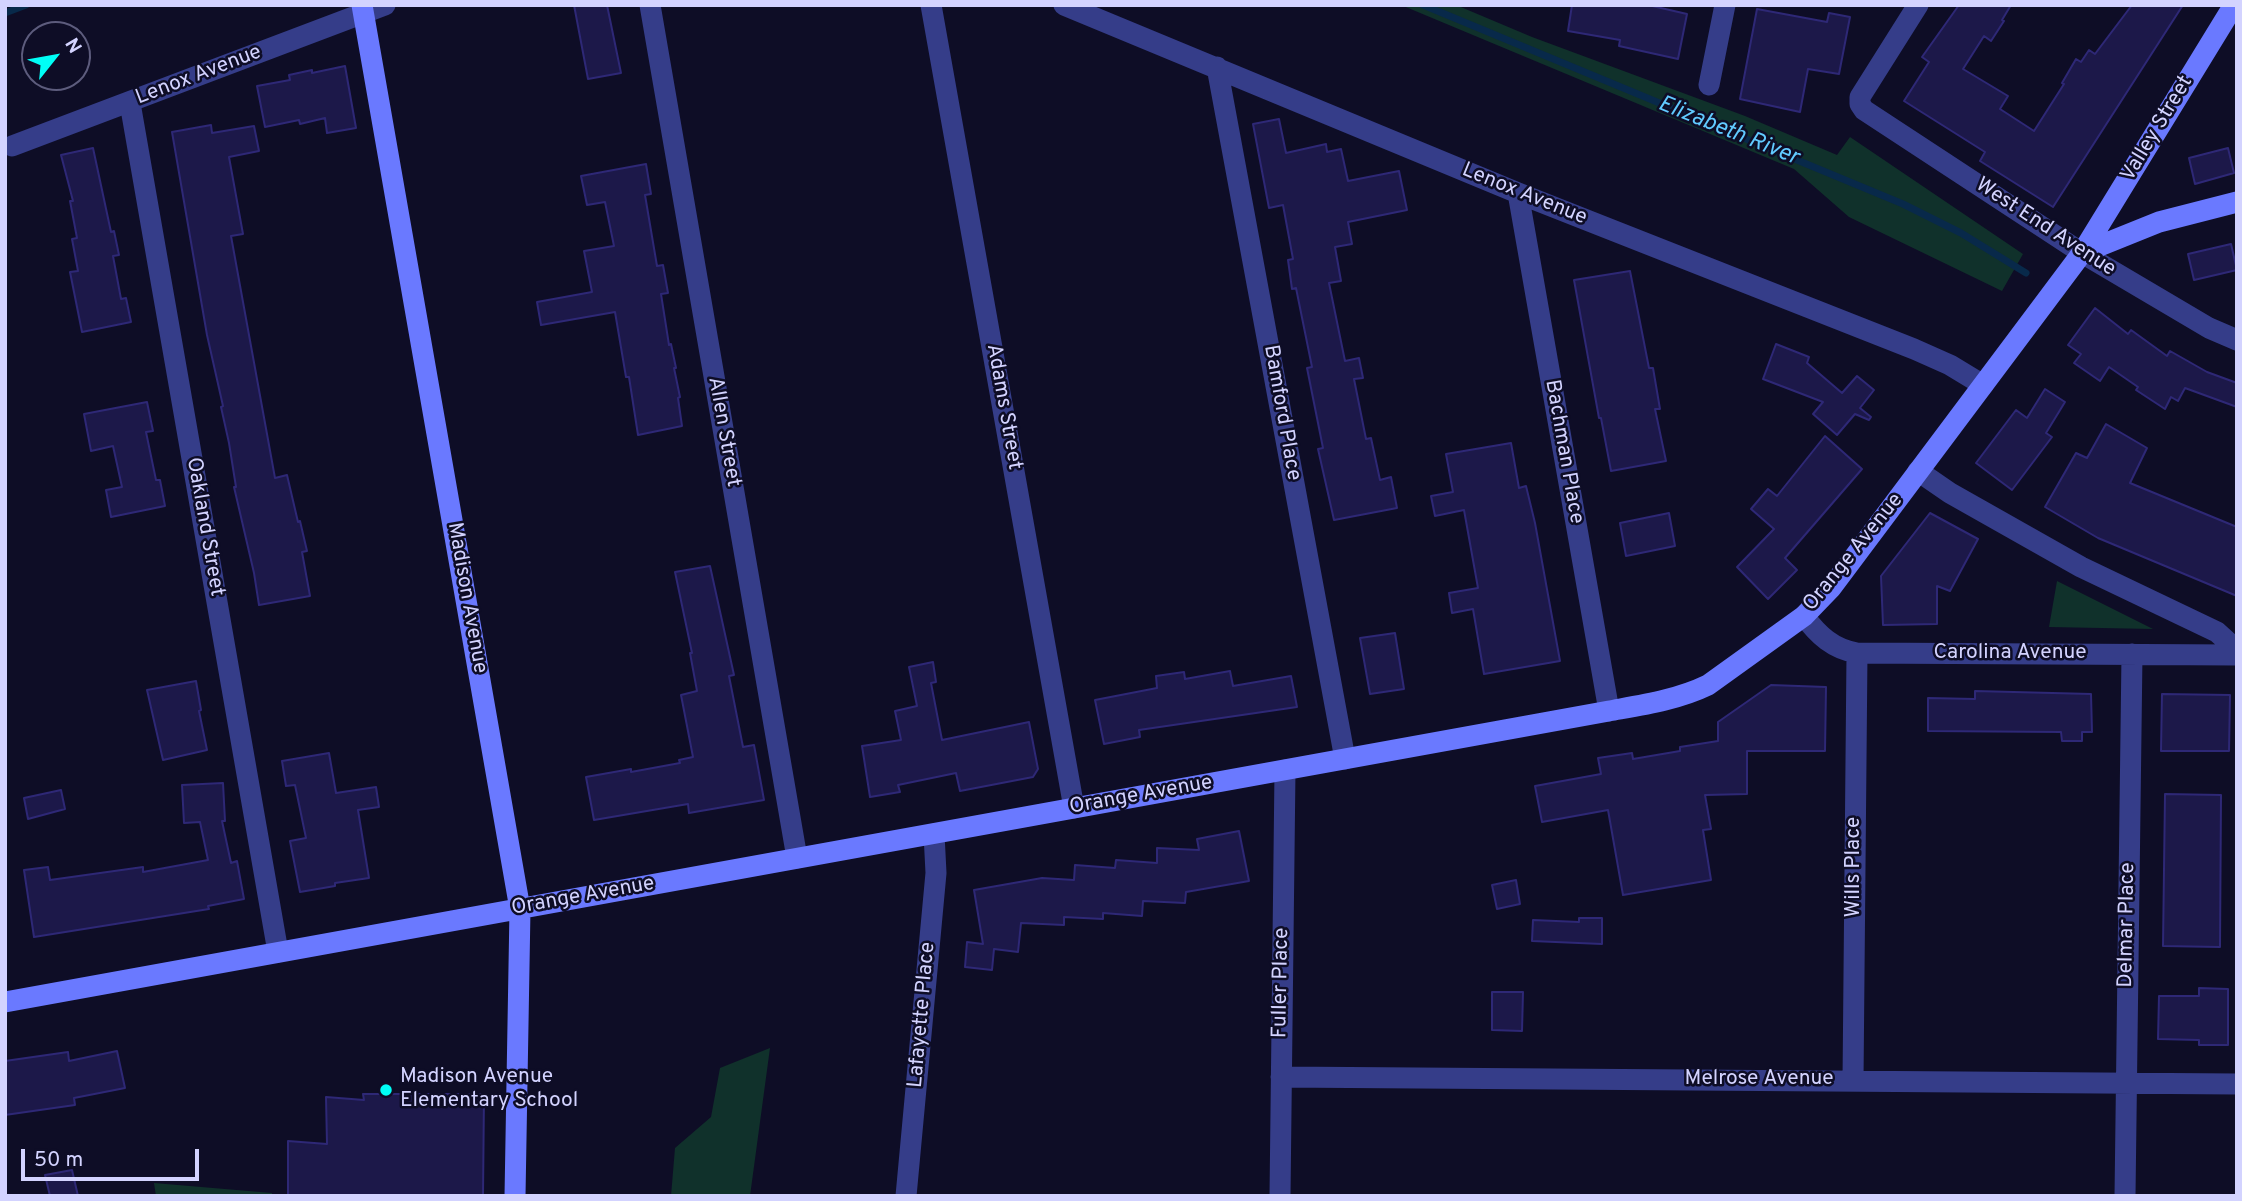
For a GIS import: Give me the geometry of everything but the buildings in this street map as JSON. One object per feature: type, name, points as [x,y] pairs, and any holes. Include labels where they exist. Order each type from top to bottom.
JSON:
[{"type":"street","name":"Lenox Avenue","points":[[12,146],[130,103],[363,9],[385,5]]},
{"type":"street","name":"Allen Street","points":[[650,5],[797,858]]},
{"type":"street","name":"Adams Street","points":[[931,5],[1074,808]]},
{"type":"street","name":"Lenox Avenue","points":[[1064,5],[1518,193],[1914,349],[1950,365],[1983,385]]},
{"type":"street","points":[[1709,85],[1725,5]]},
{"type":"street","name":"West End Avenue","points":[[1918,5],[1860,97],[1864,110],[2082,253],[2209,328],[2237,340]]},
{"type":"street","name":"Valley Street","points":[[2082,253],[2234,5]]},
{"type":"street","name":"Madison Avenue","points":[[363,9],[520,909],[515,1196]]},
{"type":"street","name":"Bamford Place","points":[[1217,67],[1345,759]]},
{"type":"street","name":"Oakland Street","points":[[130,103],[278,952]]},
{"type":"street","name":"Bachman Place","points":[[1518,193],[1609,711]]},
{"type":"street","points":[[2082,253],[2159,222],[2237,202]]},
{"type":"street","name":"Orange Avenue","points":[[5,1002],[1677,698],[1708,685],[1804,617],[1830,588],[2082,253]]},
{"type":"street","name":"Carolina Avenue","points":[[1804,617],[1828,642],[1857,653],[2233,655],[2228,642],[2217,632],[2081,567],[1950,493],[1918,471]]},
{"type":"street","name":"Wills Place","points":[[1853,1081],[1857,653]]},
{"type":"street","name":"Delmar Place","points":[[2124,1196],[2132,654]]},
{"type":"street","name":"Fuller Place","points":[[1280,1196],[1285,770]]},
{"type":"street","name":"Lafayette Place","points":[[906,1196],[936,873],[934,834]]},
{"type":"street","name":"Melrose Avenue","points":[[1281,1077],[2237,1084]]},
{"type":"green space","points":[[1401,5],[1456,5],[1532,37],[1745,116],[1837,155],[1850,137],[2023,254],[2002,291],[1849,217],[1794,169]]},
{"type":"green space","points":[[2057,581],[2153,629],[2049,627]]},
{"type":"green space","points":[[770,1048],[750,1196],[671,1196],[675,1148],[711,1117],[720,1068]]},
{"type":"green space","points":[[154,1183],[272,1193],[272,1196],[156,1196]]},
{"type":"waterway","name":"Elizabeth River","points":[[5,13],[26,5]]},
{"type":"waterway","name":"Elizabeth River","points":[[1423,5],[1903,204],[1961,233],[2026,273]]},
{"type":"place","name":"Madison Avenue Elementary School","points":[[386,1090]]}]
